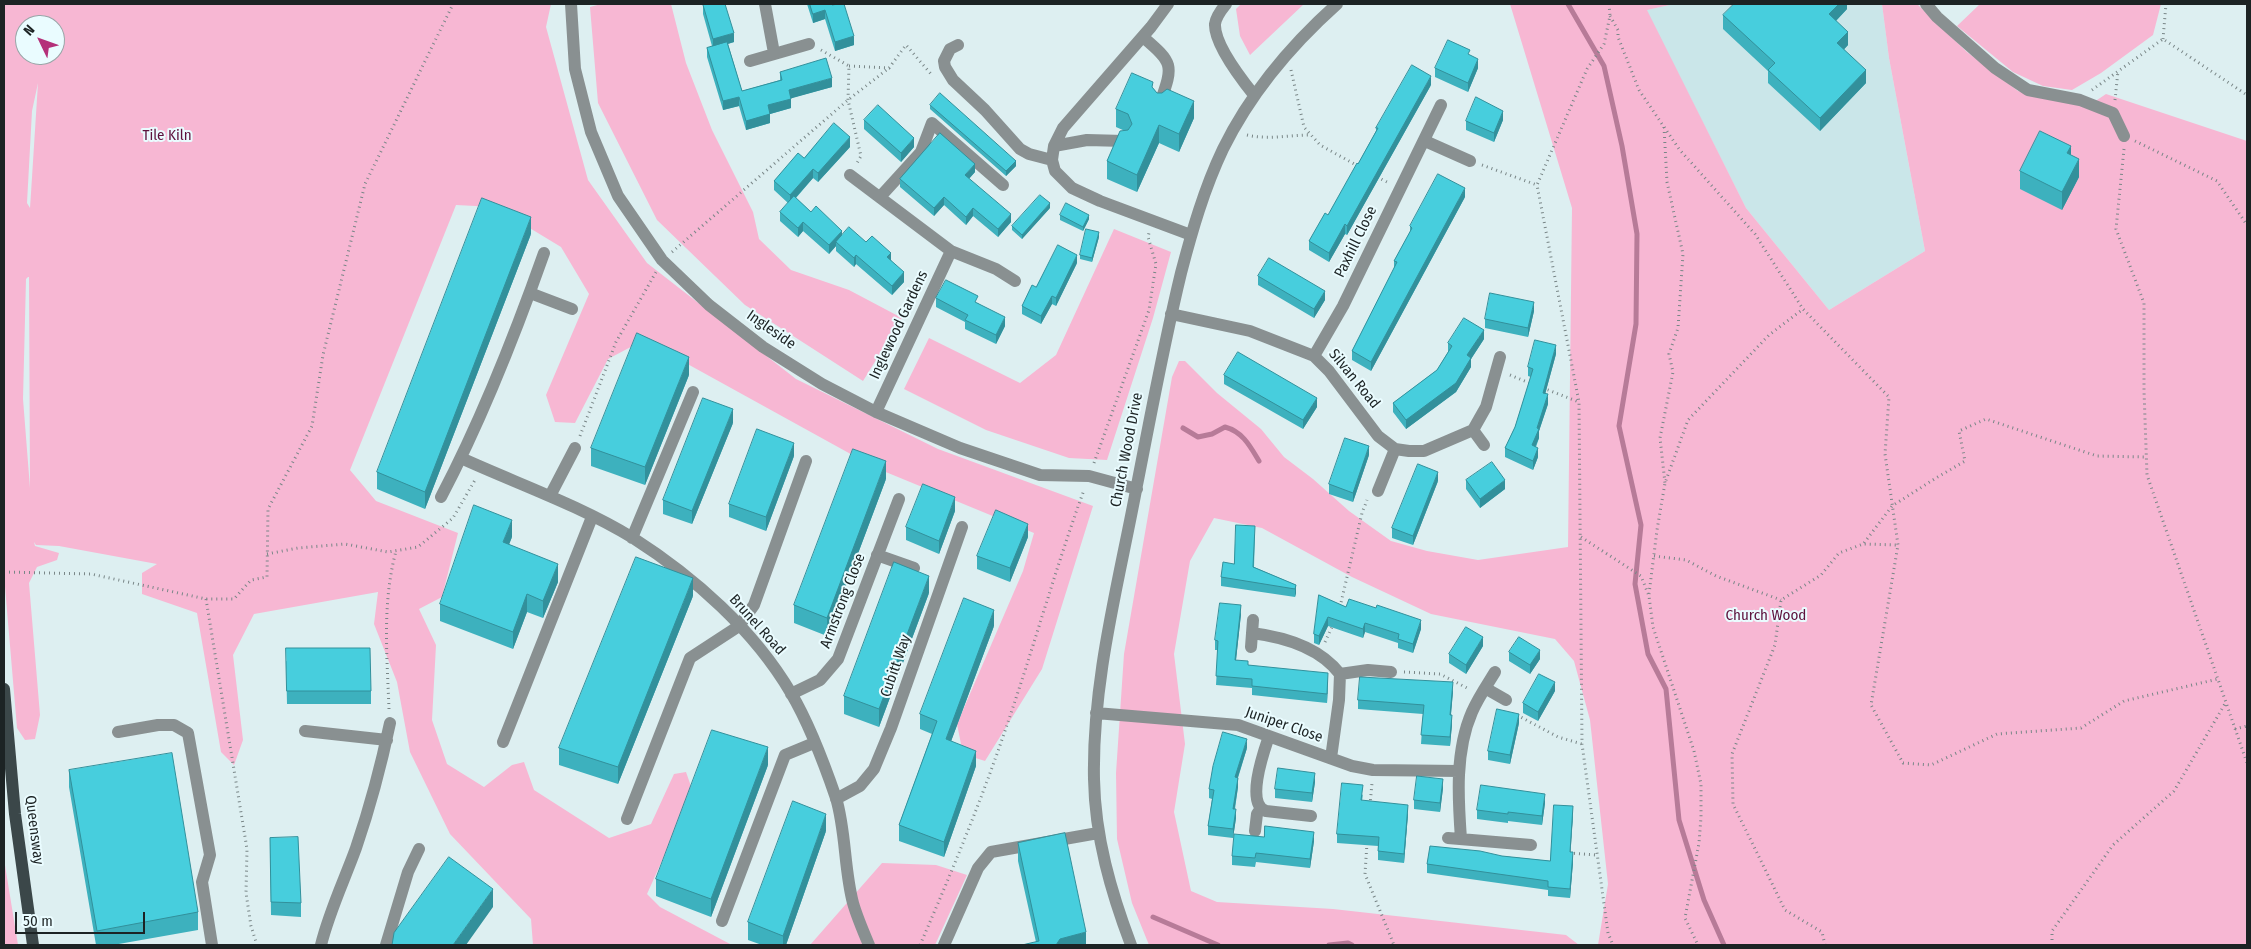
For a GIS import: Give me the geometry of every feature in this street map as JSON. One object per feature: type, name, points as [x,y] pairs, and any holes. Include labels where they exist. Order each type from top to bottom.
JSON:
[{"type":"main road","name":"Queensway","points":[[4,689],[15,814],[33,945]]},
{"type":"street","name":"Ingleside","points":[[571,4],[575,70],[591,132],[618,196],[662,260],[709,305],[763,347],[822,384],[876,412],[960,448],[1040,475],[1089,476],[1136,489]]},
{"type":"street","points":[[765,4],[774,53]]},
{"type":"street","points":[[1168,4],[1143,37],[1063,128],[1054,146],[1052,160],[1056,171],[1072,188],[1191,235]]},
{"type":"street","points":[[1226,4],[1215,24],[1218,37],[1234,70],[1254,95]]},
{"type":"street","name":"Church Wood Drive","points":[[1131,945],[1110,883],[1098,833],[1094,779],[1096,713],[1113,607],[1171,314],[1191,235],[1205,192],[1223,149],[1254,95],[1287,52],[1338,4]]},
{"type":"street","points":[[1926,4],[1937,17],[1995,68],[2028,90],[2080,100],[2113,113],[2124,136]]},
{"type":"street","points":[[1143,37],[1166,57],[1169,65],[1167,80],[1160,103]]},
{"type":"street","points":[[750,61],[810,44]]},
{"type":"street","points":[[958,44],[950,49],[944,61],[945,68],[953,80],[985,110],[1020,149],[1029,154],[1052,160]]},
{"type":"street","name":"Paxhill Close","points":[[1314,356],[1343,306],[1441,105]]},
{"type":"street","points":[[880,197],[921,152],[932,123],[1002,185]]},
{"type":"street","points":[[1054,146],[1088,140],[1124,141]]},
{"type":"street","points":[[1425,141],[1470,161]]},
{"type":"street","points":[[850,175],[951,251],[996,269],[1015,280]]},
{"type":"street","name":"Inglewood Gardens","points":[[876,412],[951,251]]},
{"type":"street","points":[[441,497],[461,458],[530,294],[544,253]]},
{"type":"street","points":[[530,294],[572,309]]},
{"type":"street","name":"Silvan Road","points":[[1171,314],[1250,331],[1314,356],[1329,371],[1378,436],[1395,449]]},
{"type":"street","points":[[1378,491],[1395,449],[1424,451],[1473,430],[1486,407],[1498,370],[1500,357]]},
{"type":"street","points":[[632,538],[693,392]]},
{"type":"street","points":[[1473,430],[1484,445]]},
{"type":"street","points":[[550,496],[575,448]]},
{"type":"street","name":"Brunel Road","points":[[461,458],[550,496],[632,538],[702,589],[764,654],[791,694],[814,743],[836,799],[853,902],[868,945]]},
{"type":"street","points":[[627,819],[690,658],[739,626],[754,606],[806,461]]},
{"type":"street","name":"Armstrong Close","points":[[791,694],[820,680],[838,659],[899,499]]},
{"type":"street","points":[[504,742],[592,518]]},
{"type":"street","name":"Cubitt Way","points":[[836,799],[860,786],[874,769],[892,728],[962,527]]},
{"type":"street","points":[[877,555],[914,568]]},
{"type":"street","points":[[1251,647],[1253,626],[1320,654],[1340,674],[1341,681],[1331,758]]},
{"type":"street","points":[[1340,674],[1368,670],[1390,672]]},
{"type":"street","points":[[1495,672],[1472,713],[1465,736],[1459,771],[1455,839],[1531,844]]},
{"type":"street","points":[[1483,692],[1506,700]]},
{"type":"street","name":"Juniper Close","points":[[1096,713],[1238,725],[1331,758],[1373,770],[1459,771]]},
{"type":"street","points":[[321,945],[327,920],[356,849],[378,776],[390,723]]},
{"type":"street","points":[[118,732],[174,725],[188,732],[210,855],[202,882],[212,945]]},
{"type":"street","points":[[305,731],[386,740]]},
{"type":"street","points":[[1269,736],[1257,787],[1257,802],[1260,808],[1266,811],[1311,816]]},
{"type":"street","points":[[722,921],[785,755],[814,743]]},
{"type":"street","points":[[1255,831],[1257,814],[1260,808]]},
{"type":"street","points":[[944,945],[978,868],[991,852],[1098,833]]},
{"type":"street","points":[[386,945],[408,872],[419,849]]},
{"type":"path","points":[[4,572],[91,574],[206,599],[234,599],[251,580],[267,577],[268,509],[312,426],[323,355],[365,184],[453,4]]},
{"type":"path","points":[[1609,4],[1610,16],[1604,44],[1587,69],[1537,185],[1580,402],[1582,744],[1596,855],[1608,933],[1612,945]]},
{"type":"path","points":[[2080,100],[2163,39],[2166,4]]},
{"type":"path","points":[[1610,16],[1618,30],[1618,37],[1640,90],[1679,149],[1755,234],[1803,309],[1889,397],[1885,454],[1898,546],[1871,705],[1903,763],[1931,765],[1997,734],[2080,728],[2124,700],[2218,679]]},
{"type":"path","points":[[2163,39],[2247,95]]},
{"type":"path","points":[[810,44],[849,66],[889,68]]},
{"type":"path","points":[[575,448],[616,342],[662,260],[848,100],[889,68],[906,45],[932,74]]},
{"type":"path","points":[[1287,52],[1304,127],[1320,145],[1360,167]]},
{"type":"path","points":[[849,66],[848,100],[861,156],[850,175]]},
{"type":"path","points":[[2113,113],[2118,71]]},
{"type":"path","points":[[1664,126],[1667,182],[1683,254],[1678,328],[1669,354],[1673,372],[1660,438],[1665,483]]},
{"type":"path","points":[[1233,132],[1273,138],[1291,135],[1311,135]]},
{"type":"path","points":[[2247,226],[2217,181],[2124,136],[2123,169],[2116,229],[2144,303],[2144,390],[2147,475],[2247,763]]},
{"type":"path","points":[[1470,161],[1537,185]]},
{"type":"path","points":[[1376,176],[1400,190]]},
{"type":"path","points":[[920,945],[948,880],[1011,714],[1058,563],[1149,310],[1156,264],[1148,237],[1154,221]]},
{"type":"path","points":[[1649,596],[1665,483],[1688,420],[1769,335],[1803,309]]},
{"type":"path","points":[[1498,370],[1580,402]]},
{"type":"path","points":[[1863,544],[1892,506],[1965,462],[1959,431],[1986,419],[2097,456],[2146,458]]},
{"type":"path","points":[[267,554],[298,548],[345,544],[388,552],[418,547],[453,518],[482,467]]},
{"type":"path","points":[[1339,611],[1362,513],[1368,496],[1378,491]]},
{"type":"path","points":[[1580,537],[1642,576],[1649,596],[1653,626],[1694,751],[1701,784],[1699,843],[1685,918],[1698,945]]},
{"type":"path","points":[[1781,600],[1822,575],[1840,553],[1863,544],[1898,546]]},
{"type":"path","points":[[390,723],[385,623],[389,577],[396,551]]},
{"type":"path","points":[[1654,556],[1686,560],[1716,576],[1781,600]]},
{"type":"path","points":[[206,599],[247,849],[246,893],[251,926],[257,945]]},
{"type":"path","points":[[1781,600],[1775,644],[1732,754],[1733,804],[1785,910],[1822,932],[1824,945]]},
{"type":"path","points":[[1320,654],[1335,620]]},
{"type":"path","points":[[1390,672],[1440,674],[1483,692]]},
{"type":"path","points":[[1506,700],[1512,712],[1558,737],[1582,744]]},
{"type":"path","points":[[2052,945],[2052,931],[2113,846],[2174,792],[2226,702]]},
{"type":"path","points":[[2235,729],[2247,726]]},
{"type":"path","points":[[1370,808],[1373,770]]},
{"type":"path","points":[[1368,836],[1365,874],[1394,945]]},
{"type":"path","points":[[1566,853],[1596,855]]},
{"type":"shaded area","points":[[1674,4],[1882,4],[1889,58],[1925,251],[1829,310],[1746,208],[1646,10]]},
{"type":"green space","name":"Tile Kiln","points":[[4,4],[551,4],[546,27],[588,180],[647,263],[796,379],[938,449],[1093,506],[1042,669],[985,761],[963,754],[957,724],[1023,571],[1034,533],[876,468],[644,340],[608,359],[575,423],[555,422],[546,395],[589,294],[561,247],[495,207],[456,205],[350,470],[376,501],[458,533],[442,597],[419,609],[436,645],[432,720],[447,764],[484,787],[512,765],[524,762],[534,790],[609,838],[651,824],[674,774],[686,772],[693,792],[647,894],[660,907],[732,945],[533,945],[531,919],[450,834],[410,752],[397,682],[374,624],[378,592],[254,614],[233,655],[243,740],[234,765],[221,752],[197,613],[142,594],[142,573],[157,564],[59,546],[36,545],[34,542],[35,546],[59,553],[57,560],[37,567],[29,583],[40,715],[35,739],[25,740],[17,728],[4,575]],"holes":[[[38,83],[30,208],[27,203],[32,111]],[[29,277],[30,488],[23,399],[26,279]]]},
{"type":"green space","points":[[601,4],[671,4],[686,63],[712,130],[753,212],[759,239],[791,270],[849,290],[902,318],[863,381],[745,305],[657,220],[598,103],[590,7]]},
{"type":"green space","points":[[1241,4],[1304,4],[1250,55],[1240,36],[1236,9]]},
{"type":"green space","name":"Church Wood","points":[[1510,4],[1674,4],[1647,10],[1746,208],[1829,310],[1925,251],[1889,58],[1882,4],[1917,4],[1967,52],[2018,91],[2091,104],[2106,94],[2247,141],[2247,945],[1598,945],[1608,884],[1590,720],[1574,661],[1555,639],[1431,614],[1352,577],[1262,528],[1214,518],[1190,561],[1174,654],[1185,744],[1174,812],[1191,891],[1217,902],[1333,909],[1566,935],[1579,945],[1149,945],[1132,903],[1117,839],[1116,773],[1124,654],[1172,377],[1179,361],[1185,361],[1217,393],[1261,429],[1284,457],[1313,479],[1349,511],[1391,541],[1427,551],[1478,560],[1568,547],[1572,208]]},
{"type":"green space","points":[[1980,4],[2161,4],[2153,35],[2101,73],[2072,90],[2043,86],[2013,72],[1957,26]]},
{"type":"green space","points":[[1114,229],[1171,252],[1153,318],[1107,460],[1069,458],[986,430],[904,389],[929,338],[1020,383],[1056,355]]},
{"type":"green space","points":[[4,859],[18,945],[4,945]]},
{"type":"green space","points":[[882,863],[936,865],[967,875],[935,945],[810,945]]},
{"type":"building","points":[[725,4],[734,33],[713,39],[703,5]]},
{"type":"building","points":[[810,4],[844,4],[854,36],[835,42],[825,10],[813,14]]},
{"type":"building","points":[[1734,4],[1839,4],[1829,14],[1848,32],[1837,43],[1866,70],[1820,118],[1768,70],[1775,63],[1723,15]]},
{"type":"building","points":[[1448,40],[1470,50],[1468,54],[1478,59],[1468,83],[1435,68]]},
{"type":"building","points":[[727,42],[742,91],[782,80],[780,72],[826,58],[832,78],[789,90],[791,99],[768,105],[770,114],[746,121],[739,97],[723,101],[707,48]]},
{"type":"building","points":[[1412,65],[1431,76],[1347,226],[1345,224],[1329,253],[1309,241],[1325,213],[1328,215],[1358,164]]},
{"type":"building","points":[[1132,73],[1153,82],[1152,87],[1157,93],[1162,93],[1167,89],[1194,101],[1179,134],[1159,125],[1137,175],[1107,161],[1120,131],[1128,130],[1132,124],[1128,114],[1116,109]]},
{"type":"building","points":[[940,93],[1016,161],[1006,171],[930,105]]},
{"type":"building","points":[[1476,97],[1503,111],[1494,133],[1466,121]]},
{"type":"building","points":[[878,105],[914,138],[901,153],[864,120]]},
{"type":"building","points":[[834,123],[850,137],[818,173],[813,169],[790,195],[774,181],[798,153],[804,158]]},
{"type":"building","points":[[2040,131],[2071,146],[2067,153],[2079,159],[2062,192],[2020,171]]},
{"type":"building","points":[[940,133],[975,164],[965,175],[1011,214],[998,229],[973,208],[966,217],[944,197],[934,208],[900,179]]},
{"type":"building","points":[[1438,174],[1465,188],[1371,362],[1352,351],[1397,262],[1394,261],[1412,228],[1410,226]]},
{"type":"building","points":[[1040,195],[1050,203],[1022,235],[1012,226]]},
{"type":"building","points":[[794,196],[811,212],[816,206],[842,231],[829,245],[803,222],[798,228],[780,212]]},
{"type":"building","points":[[482,198],[531,217],[425,492],[377,472]]},
{"type":"building","points":[[1066,203],[1089,215],[1083,227],[1060,215]]},
{"type":"building","points":[[849,227],[866,242],[872,236],[891,253],[887,257],[904,272],[892,286],[856,255],[854,258],[836,242]]},
{"type":"building","points":[[1086,229],[1099,232],[1092,258],[1080,255]]},
{"type":"building","points":[[1058,245],[1077,255],[1056,298],[1052,296],[1041,316],[1022,306],[1032,285],[1036,287]]},
{"type":"building","points":[[1269,258],[1325,291],[1314,309],[1258,276]]},
{"type":"building","points":[[946,280],[978,296],[975,302],[1005,317],[996,335],[965,320],[968,315],[936,298]]},
{"type":"building","points":[[1490,293],[1534,302],[1528,328],[1485,319]]},
{"type":"building","points":[[1464,318],[1484,330],[1467,355],[1471,358],[1456,383],[1406,420],[1393,403],[1437,370],[1452,346],[1448,343]]},
{"type":"building","points":[[637,333],[689,357],[645,467],[591,448]]},
{"type":"building","points":[[1535,340],[1556,345],[1543,393],[1548,394],[1537,428],[1539,429],[1532,445],[1538,448],[1533,461],[1505,448],[1515,427],[1533,369],[1528,367]]},
{"type":"building","points":[[1238,352],[1317,398],[1303,420],[1224,375]]},
{"type":"building","points":[[703,398],[733,409],[692,511],[663,500]]},
{"type":"building","points":[[757,429],[794,443],[766,517],[729,504]]},
{"type":"building","points":[[1345,438],[1369,446],[1353,493],[1329,484]]},
{"type":"building","points":[[853,449],[886,461],[827,618],[794,605]]},
{"type":"building","points":[[1492,462],[1505,480],[1480,499],[1466,480]]},
{"type":"building","points":[[1418,464],[1438,472],[1413,536],[1392,528]]},
{"type":"building","points":[[923,484],[955,497],[939,541],[906,527]]},
{"type":"building","points":[[474,505],[512,520],[503,542],[558,564],[543,601],[527,594],[513,632],[440,604]]},
{"type":"building","points":[[996,510],[1028,524],[1010,568],[977,556]]},
{"type":"building","points":[[1236,525],[1255,526],[1253,567],[1296,585],[1295,589],[1221,577],[1223,562],[1234,564]]},
{"type":"building","points":[[636,557],[693,578],[618,767],[559,748]]},
{"type":"building","points":[[894,562],[929,576],[879,709],[844,696]]},
{"type":"building","points":[[1319,595],[1346,607],[1349,599],[1376,608],[1377,605],[1421,620],[1413,644],[1398,639],[1399,634],[1365,623],[1363,629],[1328,617],[1319,636],[1314,634]]},
{"type":"building","points":[[964,598],[994,610],[946,739],[976,751],[944,842],[899,825],[937,721],[920,714]]},
{"type":"building","points":[[1220,603],[1241,605],[1235,660],[1248,661],[1248,665],[1328,673],[1327,694],[1252,686],[1252,679],[1216,676],[1218,641],[1215,640]]},
{"type":"building","points":[[1466,627],[1483,637],[1466,665],[1449,654]]},
{"type":"building","points":[[1519,637],[1540,650],[1530,665],[1509,652]]},
{"type":"building","points":[[286,648],[370,648],[371,691],[287,691]]},
{"type":"building","points":[[1539,674],[1555,682],[1538,712],[1523,703]]},
{"type":"building","points":[[1360,677],[1453,682],[1450,737],[1421,735],[1424,705],[1358,700]]},
{"type":"building","points":[[1497,709],[1519,714],[1510,755],[1488,751]]},
{"type":"building","points":[[712,730],[768,747],[711,899],[656,879]]},
{"type":"building","points":[[1223,732],[1247,739],[1235,777],[1238,778],[1233,809],[1236,809],[1233,829],[1208,826],[1214,790],[1209,789],[1213,766]]},
{"type":"building","points":[[172,753],[198,912],[97,931],[69,770]]},
{"type":"building","points":[[1278,768],[1315,773],[1312,793],[1275,789]]},
{"type":"building","points":[[1417,776],[1443,779],[1440,803],[1414,800]]},
{"type":"building","points":[[1342,783],[1363,785],[1361,800],[1408,805],[1404,854],[1378,851],[1379,837],[1337,834]]},
{"type":"building","points":[[1481,785],[1545,794],[1542,816],[1477,810]]},
{"type":"building","points":[[793,801],[826,814],[783,936],[748,922]]},
{"type":"building","points":[[1554,805],[1573,806],[1570,852],[1573,852],[1570,889],[1548,887],[1548,881],[1427,864],[1430,846],[1550,861]]},
{"type":"building","points":[[1265,826],[1314,832],[1310,859],[1256,853],[1255,858],[1232,856],[1234,834],[1264,837]]},
{"type":"building","points":[[1065,833],[1086,932],[1060,939],[1056,945],[1022,945],[1039,941],[1018,843]]},
{"type":"building","points":[[298,837],[301,903],[271,902],[270,838]]},
{"type":"building","points":[[449,857],[493,889],[453,945],[392,945],[394,933]]},
{"type":"waterway","points":[[1568,4],[1604,66],[1622,146],[1637,234],[1636,324],[1619,426],[1641,525],[1635,584],[1648,654],[1666,689],[1679,820],[1704,900],[1724,945]]},
{"type":"waterway","points":[[1183,428],[1198,437],[1212,434],[1225,427],[1231,429],[1245,440],[1259,461]]},
{"type":"waterway","points":[[1153,917],[1218,945]]},
{"type":"waterway","points":[[1329,945],[1348,943],[1352,945]]}]
